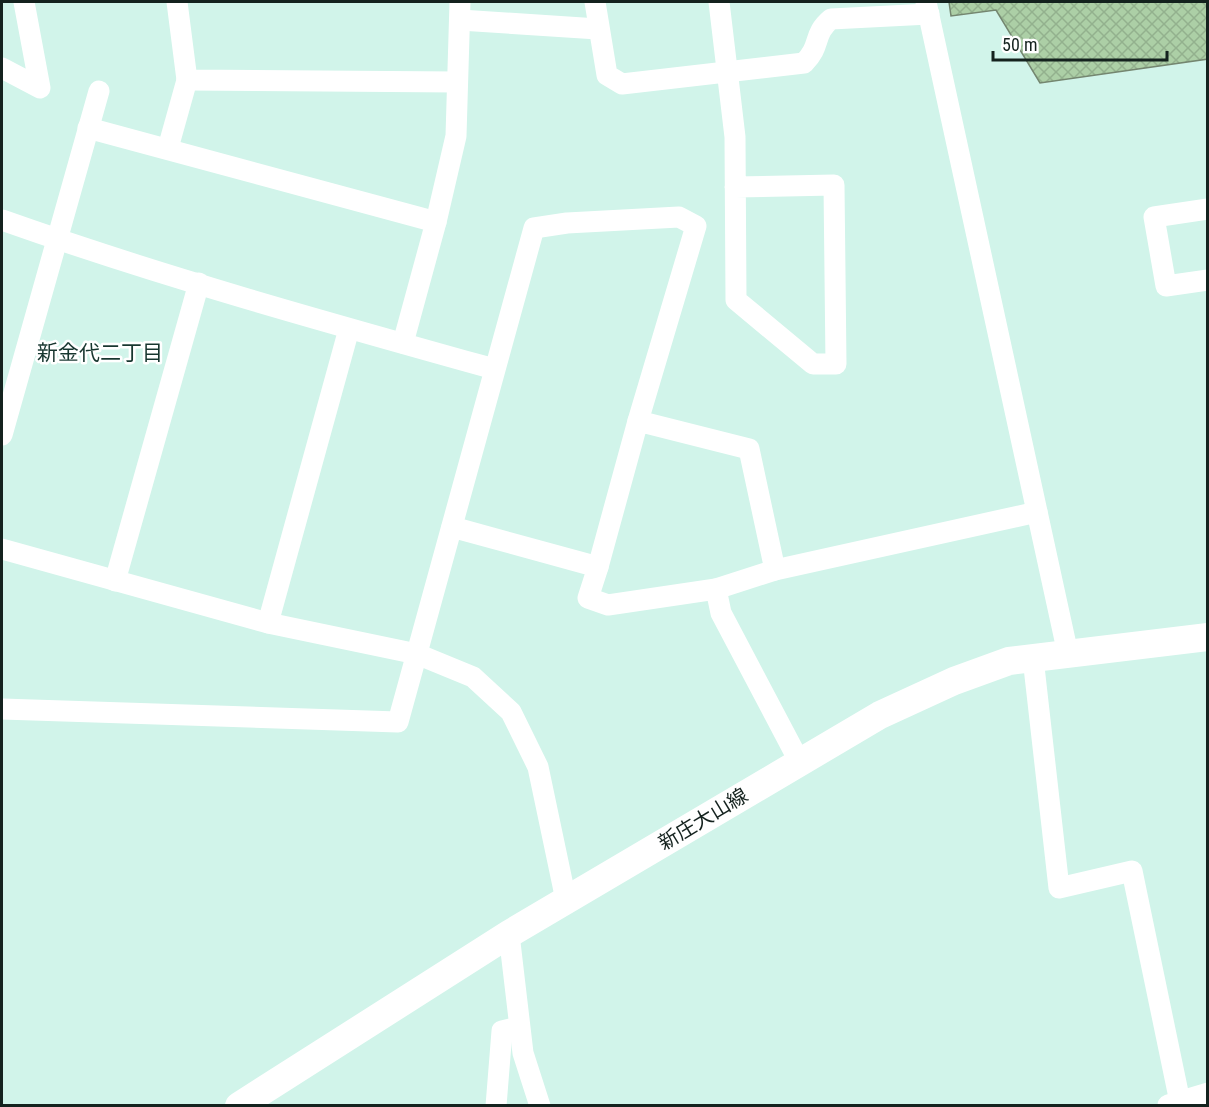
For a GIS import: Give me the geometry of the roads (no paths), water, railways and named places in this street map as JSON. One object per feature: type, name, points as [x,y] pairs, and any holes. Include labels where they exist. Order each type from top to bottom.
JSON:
[{"type":"main road","name":"新庄大山線","points":[[239,1106],[509,934],[880,715],[954,681],[1009,661],[1208,637]]},
{"type":"street","points":[[2,68],[40,88],[24,2]]},
{"type":"street","points":[[168,148],[187,80],[177,2]]},
{"type":"street","points":[[595,2],[607,75],[622,84],[804,63],[815,52],[820,28],[831,19],[928,8],[1068,654]]},
{"type":"street","points":[[719,2],[735,137],[735,187],[736,300],[813,364],[836,364],[834,185],[735,187]]},
{"type":"street","points":[[403,343],[436,222],[456,136],[460,11],[598,29]]},
{"type":"street","points":[[187,80],[457,82]]},
{"type":"street","points":[[2,435],[55,239],[99,91]]},
{"type":"street","points":[[88,128],[436,222]]},
{"type":"street","points":[[1208,209],[1154,217],[1166,286],[1208,280]]},
{"type":"street","points":[[2,709],[398,722],[534,228],[567,223],[679,217],[696,226],[588,598],[608,605],[716,589],[775,570],[1037,512]]},
{"type":"street","points":[[2,220],[55,239],[349,329],[494,369]]},
{"type":"street","points":[[116,581],[198,283]]},
{"type":"street","points":[[268,623],[349,329]]},
{"type":"street","points":[[638,421],[749,449],[775,570]]},
{"type":"street","points":[[452,527],[598,567]]},
{"type":"street","points":[[2,549],[268,623],[417,654],[472,677],[511,712],[538,767],[566,900]]},
{"type":"street","points":[[716,589],[721,613],[799,761]]},
{"type":"street","points":[[1033,658],[1059,888],[1132,871],[1174,1104],[1208,1094]]},
{"type":"street","points":[[509,934],[523,1053],[540,1106]]},
{"type":"street","points":[[496,1106],[502,1031],[519,1027]]},
{"type":"district","name":"新金代二丁目","points":[[100,353]]}]
